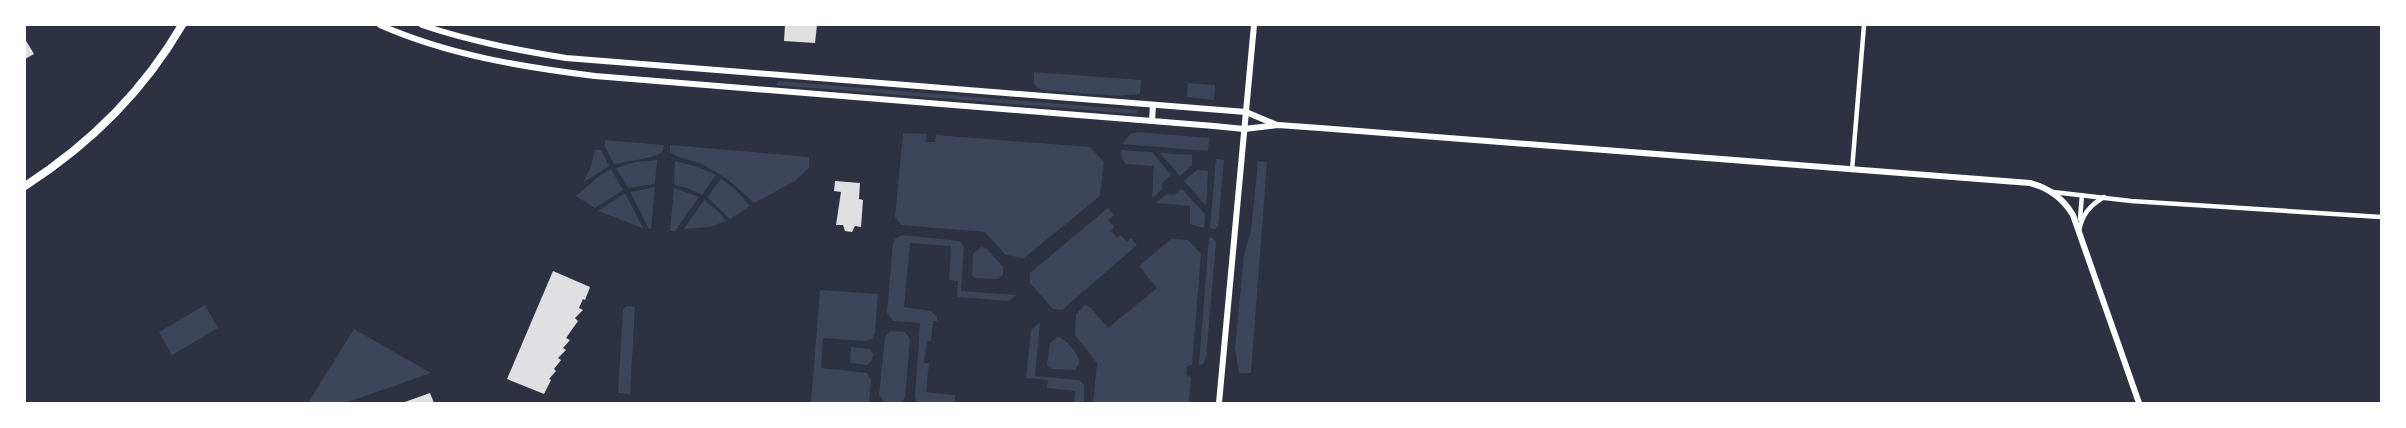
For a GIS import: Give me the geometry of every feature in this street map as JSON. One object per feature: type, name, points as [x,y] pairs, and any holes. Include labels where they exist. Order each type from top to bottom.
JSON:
[{"type":"main road","points":[[25,186],[87,141],[110,120],[153,70],[182,25]]},
{"type":"main road","points":[[380,25],[427,43],[477,57],[527,67],[595,76],[1244,129],[1278,125],[2037,185],[2052,192],[2069,208],[2079,231],[2139,403]]},
{"type":"main road","points":[[422,25],[478,42],[566,58],[1246,112],[1278,125]]},
{"type":"main road","points":[[1219,403],[1254,25]]},
{"type":"main road","points":[[1152,121],[1153,105]]},
{"type":"street","points":[[1852,170],[1864,25]]},
{"type":"street","points":[[2052,192],[2381,217]]},
{"type":"street","points":[[2079,231],[2082,195]]},
{"type":"street","points":[[2079,231],[2088,209],[2104,197]]},
{"type":"shaded area","points":[[1034,72],[1141,80],[1140,94],[1118,96],[1041,90],[1034,84]]},
{"type":"shaded area","points":[[778,81],[1137,110],[1137,114],[777,85]]},
{"type":"shaded area","points":[[1188,83],[1215,85],[1214,100],[1187,97]]},
{"type":"shaded area","points":[[1138,132],[1209,138],[1208,151],[1122,144],[1130,134]]},
{"type":"shaded area","points":[[903,133],[927,134],[926,142],[935,142],[936,135],[1090,147],[1104,162],[1100,196],[1024,258],[1006,255],[985,232],[901,225],[895,217]]},
{"type":"shaded area","points":[[605,140],[664,145],[663,151],[654,156],[614,164],[605,147]]},
{"type":"shaded area","points":[[670,145],[809,157],[809,168],[795,181],[754,203],[736,186],[716,172],[701,164],[673,155],[670,152]]},
{"type":"shaded area","points":[[595,150],[601,150],[609,166],[583,183],[591,166]]},
{"type":"shaded area","points":[[1121,150],[1152,152],[1171,175],[1162,183],[1163,189],[1152,198],[1154,166],[1126,164],[1122,159]]},
{"type":"shaded area","points":[[1160,153],[1192,155],[1192,165],[1180,176]]},
{"type":"shaded area","points":[[1216,159],[1224,160],[1218,226],[1215,229],[1210,228]]},
{"type":"shaded area","points":[[657,160],[655,184],[628,188],[616,168],[636,162]]},
{"type":"shaded area","points":[[675,161],[698,167],[716,175],[702,195],[688,188],[674,185]]},
{"type":"shaded area","points":[[1258,161],[1267,162],[1251,373],[1239,373],[1235,348],[1244,255],[1251,231]]},
{"type":"shaded area","points":[[611,169],[623,190],[595,208],[576,196],[598,177]]},
{"type":"shaded area","points":[[1197,170],[1208,171],[1206,206],[1184,181]]},
{"type":"shaded area","points":[[721,179],[736,190],[750,206],[730,219],[707,197]]},
{"type":"shaded area","points":[[655,187],[651,229],[649,229],[630,192]]},
{"type":"shaded area","points":[[674,188],[699,197],[675,231],[670,231]]},
{"type":"shaded area","points":[[1182,189],[1205,214],[1204,228],[1190,224],[1190,206],[1156,203],[1167,194],[1173,196]]},
{"type":"shaded area","points":[[625,193],[643,228],[598,211]]},
{"type":"shaded area","points":[[704,200],[720,213],[726,221],[710,227],[684,229]]},
{"type":"shaded area","points":[[1108,208],[1114,215],[1108,220],[1114,227],[1111,231],[1117,238],[1121,235],[1127,242],[1131,238],[1137,245],[1062,310],[1053,309],[1030,283],[1030,273]]},
{"type":"shaded area","points":[[902,235],[960,241],[964,247],[961,291],[1016,295],[1009,301],[957,297],[958,281],[949,280],[951,246],[910,243],[904,307],[931,311],[937,317],[937,321],[933,321],[931,341],[927,341],[924,363],[929,363],[926,392],[955,395],[955,403],[917,403],[915,397],[920,323],[893,321],[887,313],[893,243],[896,238]]},
{"type":"shaded area","points":[[1209,237],[1213,238],[1216,242],[1206,358],[1203,364],[1199,365]]},
{"type":"shaded area","points":[[1171,239],[1188,240],[1201,254],[1192,365],[1187,366],[1186,375],[1191,377],[1189,403],[1093,403],[1097,363],[1075,335],[1076,314],[1085,305],[1090,307],[1108,328],[1157,288],[1139,266]]},
{"type":"shaded area","points":[[981,247],[987,249],[1003,267],[1003,275],[998,279],[975,278],[972,276],[973,254]]},
{"type":"shaded area","points":[[820,290],[878,294],[875,333],[872,339],[866,341],[823,338],[821,368],[867,373],[871,380],[869,403],[811,403]]},
{"type":"shaded area","points":[[205,305],[218,328],[172,355],[159,332]]},
{"type":"shaded area","points":[[627,306],[635,307],[630,394],[618,393],[623,310]]},
{"type":"shaded area","points":[[1040,322],[1035,376],[1079,380],[1084,385],[1084,403],[1074,403],[1075,391],[1047,388],[1048,380],[1026,378],[1031,330]]},
{"type":"shaded area","points":[[354,329],[431,373],[345,403],[308,403]]},
{"type":"shaded area","points":[[890,331],[905,332],[910,339],[905,398],[901,403],[885,403],[879,395],[885,337]]},
{"type":"shaded area","points":[[1058,337],[1069,344],[1075,352],[1079,363],[1075,370],[1052,369],[1047,365],[1050,343]]},
{"type":"shaded area","points":[[851,347],[870,349],[873,354],[871,362],[867,365],[850,363]]},
{"type":"building","points":[[785,25],[817,25],[815,43],[784,41]]},
{"type":"building","points":[[25,39],[34,54],[25,59]]},
{"type":"building","points":[[835,181],[860,183],[859,199],[863,200],[861,227],[855,226],[852,232],[845,231],[843,225],[836,225],[841,192],[834,191]]},
{"type":"building","points":[[553,271],[590,287],[585,300],[583,299],[579,308],[583,310],[575,318],[578,321],[566,338],[570,340],[563,348],[566,350],[558,358],[561,360],[554,369],[556,371],[549,379],[551,380],[544,394],[507,379]]},
{"type":"building","points":[[430,393],[434,403],[402,403]]}]
